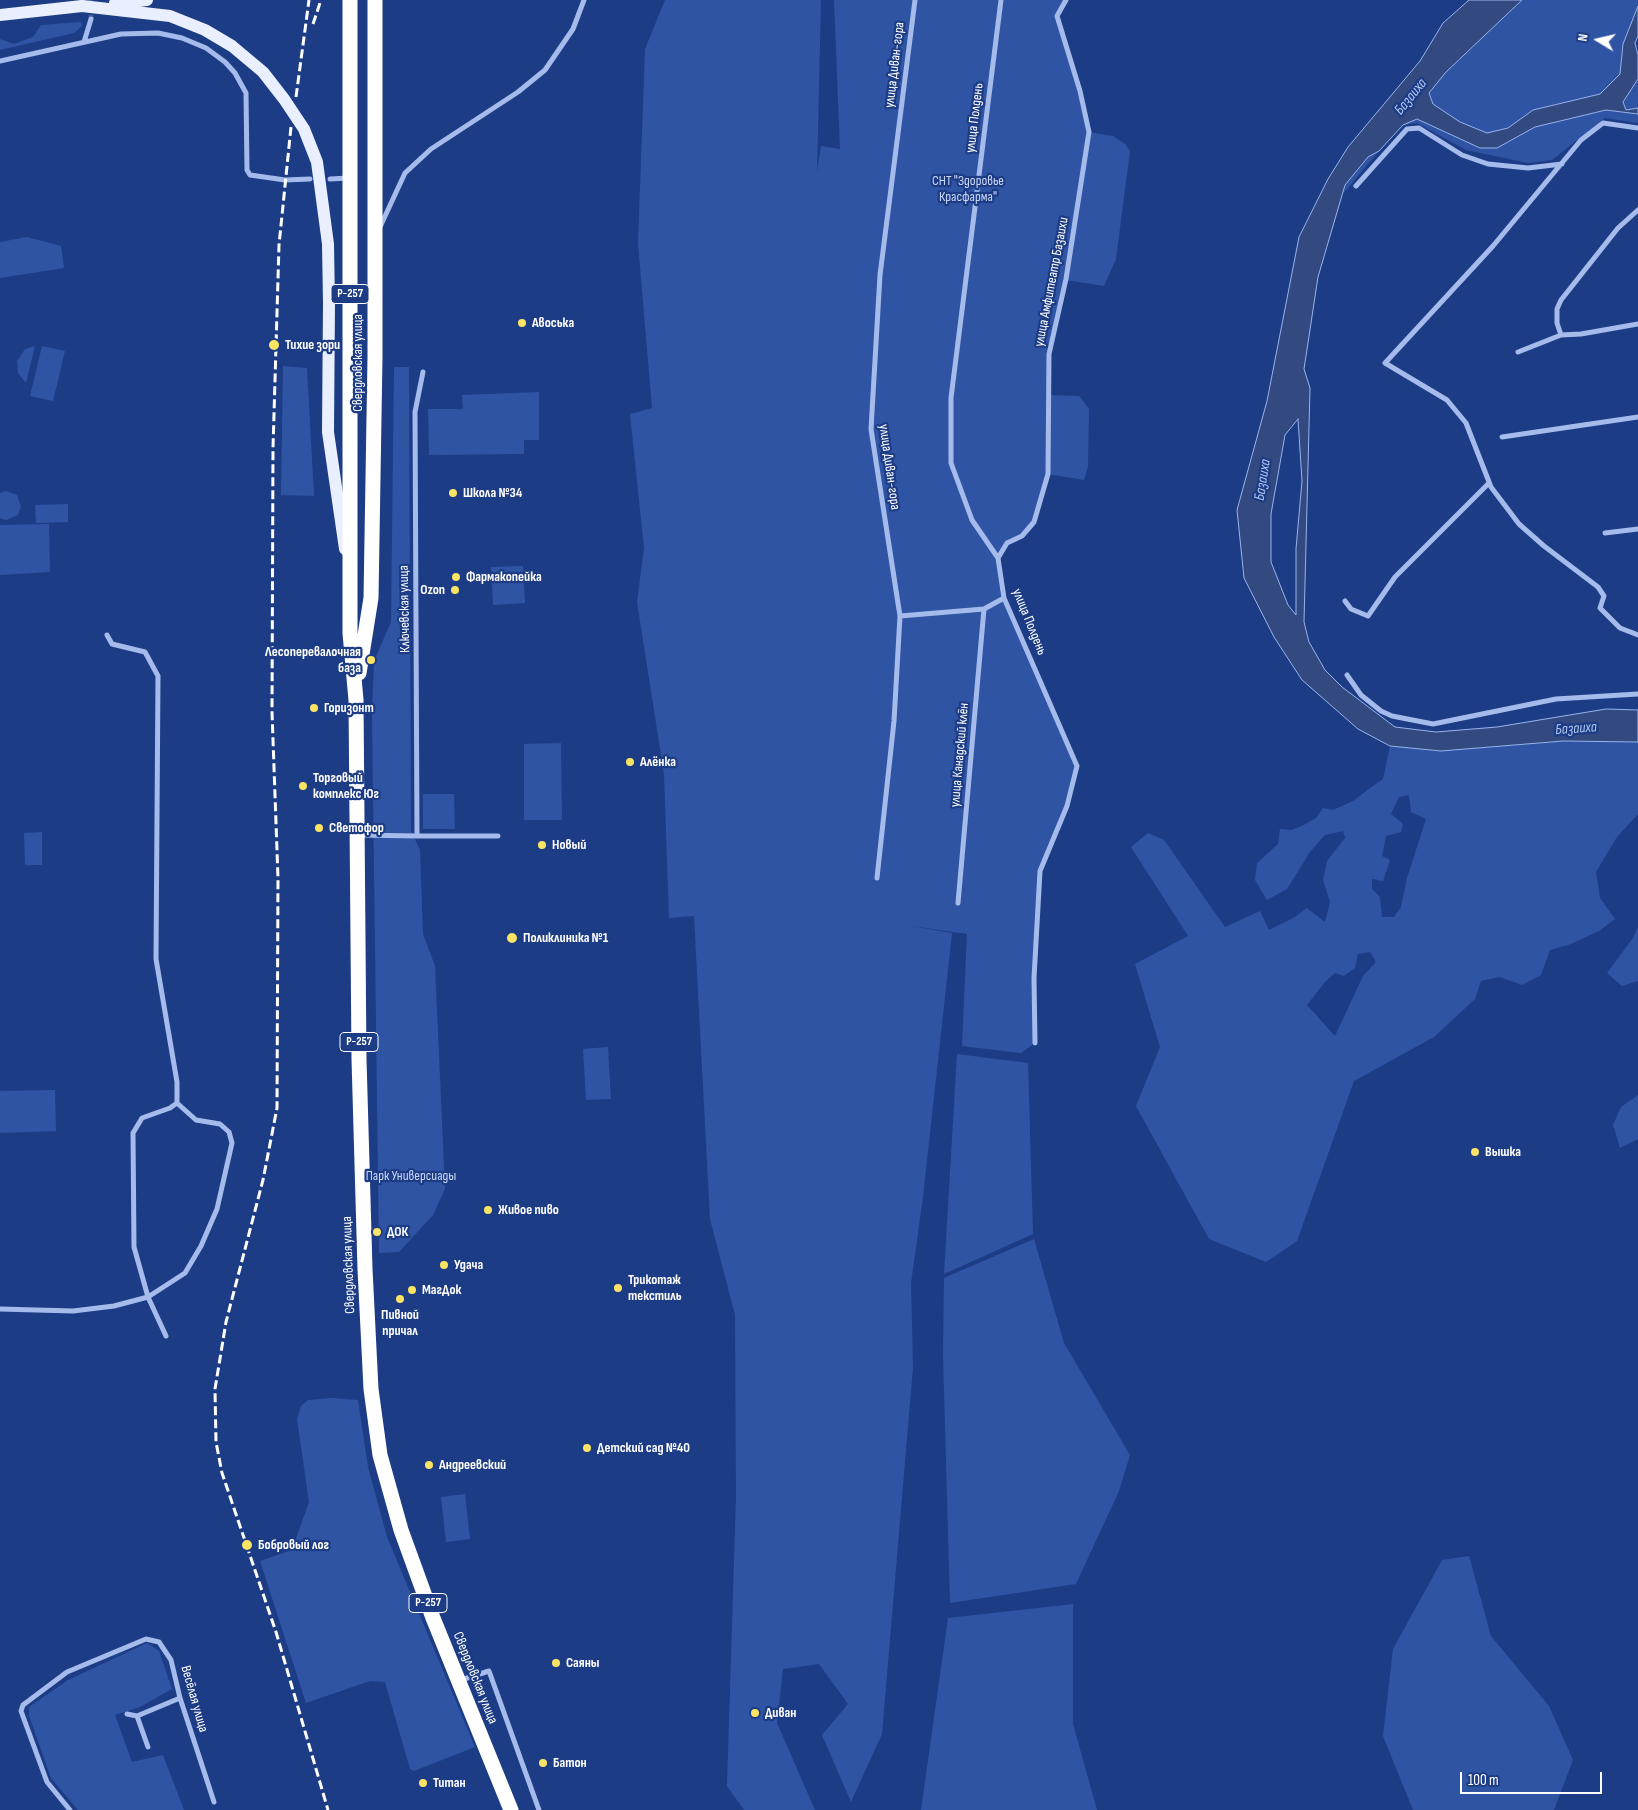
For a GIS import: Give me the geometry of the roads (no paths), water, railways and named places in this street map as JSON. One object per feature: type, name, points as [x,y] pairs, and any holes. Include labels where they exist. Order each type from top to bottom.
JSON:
[{"type":"highway","name":"Свердловская улица","points":[[350,0],[350,633],[356,694],[359,1059],[365,1269],[371,1389],[380,1455],[390,1494],[433,1618],[510,1810]]},
{"type":"highway","name":"Свердловская улица","points":[[356,694],[372,598],[376,106],[375,0]]},
{"type":"main road","points":[[0,15],[147,0]]},
{"type":"main road","points":[[376,106],[383,0]]},
{"type":"main road","points":[[82,6],[170,16],[205,30],[232,46],[263,72],[304,129],[317,162],[328,244],[328,432],[350,589]]},
{"type":"street","points":[[375,241],[390,200],[405,172],[432,150],[518,92],[545,70],[573,29],[584,0]]},
{"type":"street","name":"улица Диван-гора","points":[[877,878],[894,721],[900,616],[871,429],[880,275],[915,0]]},
{"type":"street","name":"улица Полдень","points":[[1001,0],[951,398],[951,463],[972,520],[998,558],[1004,598],[1077,766],[1067,806],[1040,871],[1034,978],[1035,1043]]},
{"type":"street","name":"улица Амфитеатр Базаихи","points":[[998,558],[1007,544],[1022,536],[1034,522],[1048,474],[1049,354],[1066,279],[1089,132],[1080,91],[1057,16],[1066,0]]},
{"type":"street","points":[[84,42],[91,19]]},
{"type":"street","points":[[0,61],[121,34],[158,33],[182,38],[206,48],[235,73],[246,93],[247,170],[250,175],[284,180],[310,179]]},
{"type":"street","points":[[1638,128],[1603,123],[1581,140],[1493,246],[1386,363],[1447,400],[1466,423],[1489,483],[1519,524],[1544,546],[1598,587],[1604,596],[1600,608],[1608,618],[1620,628],[1638,635]]},
{"type":"street","points":[[1356,186],[1407,129],[1420,128],[1462,155],[1488,164],[1528,168],[1562,164]]},
{"type":"street","points":[[330,179],[350,178]]},
{"type":"street","points":[[1561,335],[1557,323],[1557,309],[1561,300],[1618,228],[1638,210]]},
{"type":"street","points":[[1518,352],[1561,335],[1581,334],[1638,324]]},
{"type":"street","name":"Ключевская улица","points":[[417,836],[415,412],[423,372]]},
{"type":"street","points":[[1502,437],[1638,416]]},
{"type":"street","points":[[1345,601],[1351,609],[1368,616],[1395,577],[1489,483]]},
{"type":"street","points":[[1605,533],[1638,529]]},
{"type":"street","points":[[900,616],[984,610],[1004,598]]},
{"type":"street","name":"улица Канадский клён","points":[[958,903],[984,610]]},
{"type":"street","points":[[0,1309],[73,1310],[114,1306],[148,1297],[186,1274],[217,1209],[232,1142],[229,1132],[220,1124],[196,1120],[177,1103],[177,1082],[156,959],[158,676],[144,652],[112,644],[107,635]]},
{"type":"street","points":[[1347,675],[1360,694],[1381,711],[1392,716],[1434,724],[1556,699],[1638,694]]},
{"type":"street","points":[[357,835],[498,836]]},
{"type":"street","points":[[166,1336],[148,1297],[134,1247],[133,1133],[142,1118],[170,1108],[177,1103]]},
{"type":"street","name":"Весёлая улица","points":[[70,1810],[47,1782],[21,1711],[23,1705],[67,1672],[146,1639],[159,1642],[171,1660],[180,1698],[214,1802]]},
{"type":"street","points":[[459,1680],[489,1671],[539,1810]]},
{"type":"street","points":[[127,1714],[136,1716],[180,1698]]},
{"type":"street","points":[[136,1716],[148,1747]]},
{"type":"water","name":"Базаиха","points":[[1469,0],[1522,0],[1446,72],[1429,93],[1433,104],[1460,122],[1487,133],[1508,128],[1533,110],[1600,94],[1620,74],[1623,44],[1638,6],[1638,36],[1635,43],[1638,55],[1638,79],[1623,102],[1626,110],[1638,108],[1638,114],[1606,110],[1535,127],[1497,148],[1480,148],[1417,119],[1403,125],[1379,151],[1368,157],[1345,185],[1318,277],[1304,369],[1310,388],[1304,622],[1309,642],[1325,670],[1342,687],[1395,727],[1436,732],[1497,727],[1606,709],[1638,710],[1638,742],[1563,741],[1441,751],[1390,746],[1358,729],[1302,680],[1274,637],[1244,578],[1237,510],[1267,401],[1299,237],[1328,179],[1348,147],[1420,61],[1443,23]],"holes":[[[1298,419],[1302,481],[1296,549],[1296,615],[1288,605],[1271,562],[1271,514],[1285,435]]]},
{"type":"tunnel","points":[[90,0],[91,19]]},
{"type":"railway","points":[[296,97],[309,0]]},
{"type":"railway","points":[[313,24],[321,0]]},
{"type":"railway","points":[[291,127],[279,245],[273,448],[272,712],[278,878],[277,1108],[263,1180],[226,1322],[215,1389],[216,1442],[222,1473],[276,1632],[328,1810]]},
{"type":"place","name":"Авоська","points":[[522,323]]},
{"type":"place","name":"Тихие зори","points":[[274,345]]},
{"type":"place","name":"Школа №34","points":[[453,493]]},
{"type":"place","name":"Фармакопейка","points":[[456,577]]},
{"type":"place","name":"Ozon","points":[[455,590]]},
{"type":"place","name":"Лесоперевалочная база","points":[[371,660]]},
{"type":"place","name":"Горизонт","points":[[314,708]]},
{"type":"place","name":"Алёнка","points":[[630,762]]},
{"type":"place","name":"Торговый комплекс Юг","points":[[303,786]]},
{"type":"place","name":"Светофор","points":[[319,828]]},
{"type":"place","name":"Новый","points":[[542,845]]},
{"type":"place","name":"Поликлиника №1","points":[[512,938]]},
{"type":"place","name":"Вышка","points":[[1475,1152]]},
{"type":"place","name":"Живое пиво","points":[[488,1210]]},
{"type":"place","name":"ДОК","points":[[377,1232]]},
{"type":"place","name":"Удача","points":[[444,1265]]},
{"type":"place","name":"Трикотаж текстиль","points":[[618,1288]]},
{"type":"place","name":"МагДок","points":[[412,1290]]},
{"type":"place","name":"Пивной причал","points":[[400,1299]]},
{"type":"place","name":"Детский сад №40","points":[[587,1448]]},
{"type":"place","name":"Андреевский","points":[[429,1465]]},
{"type":"place","name":"Бобровый лог","points":[[247,1545]]},
{"type":"place","name":"Саяны","points":[[556,1663]]},
{"type":"place","name":"Диван","points":[[755,1713]]},
{"type":"place","name":"Батон","points":[[543,1763]]},
{"type":"place","name":"Титан","points":[[423,1783]]},
{"type":"park label","name":"СНТ \"Здоровье Красфарма\"","points":[[968,190]]},
{"type":"park label","name":"Парк Универсиады","points":[[411,1176]]}]
